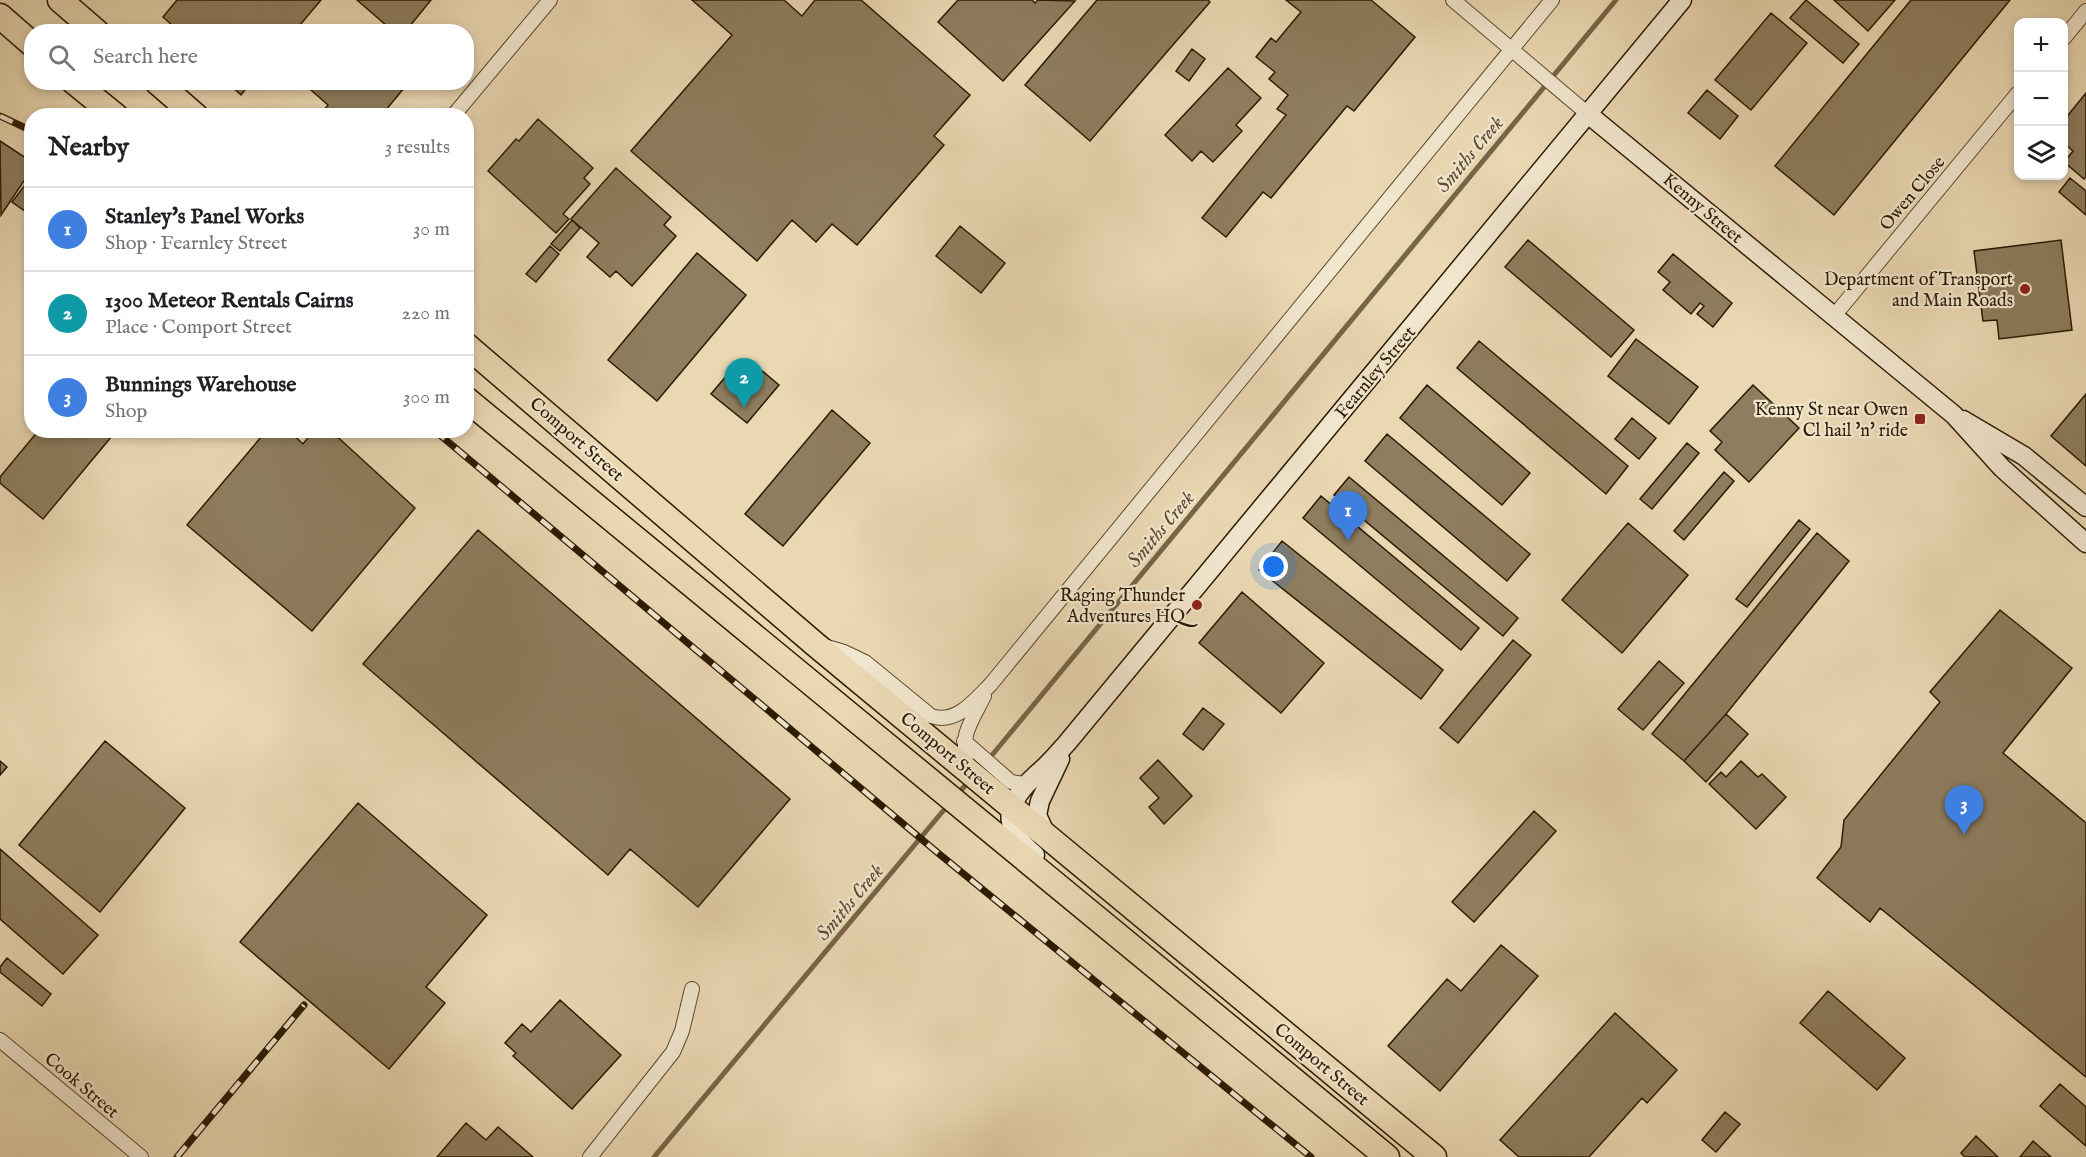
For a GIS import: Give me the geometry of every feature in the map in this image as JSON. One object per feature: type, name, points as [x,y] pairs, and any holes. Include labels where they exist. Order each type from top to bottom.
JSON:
[{"type":"highway","points":[[60,0],[88,24]]},
{"type":"highway","points":[[0,16],[24,37]]},
{"type":"highway","points":[[0,32],[24,48]]},
{"type":"highway","points":[[84,90],[106,108]]},
{"type":"highway","points":[[166,90],[187,108]]},
{"type":"highway","name":"Comport Street","points":[[474,352],[816,645],[963,755],[990,788],[1011,806],[1434,1157]]},
{"type":"highway","name":"Comport Street","points":[[474,406],[1387,1157]]},
{"type":"street","points":[[460,108],[550,0]]},
{"type":"street","name":"Kenny Street","points":[[1453,0],[1954,415],[2002,468],[2086,543]]},
{"type":"street","points":[[816,645],[859,658],[923,710],[937,718],[960,712],[991,684],[1552,0]]},
{"type":"street","name":"Fearnley Street","points":[[1011,806],[1025,784],[1067,743],[1682,0]]},
{"type":"street","points":[[2068,33],[2086,11]]},
{"type":"street","name":"Owen Close","points":[[1834,316],[2014,99]]},
{"type":"street","name":"Kenny Street","points":[[1954,415],[2024,456],[2086,507]]},
{"type":"street","points":[[991,684],[965,734],[963,755],[1011,782],[1025,784]]},
{"type":"street","name":"Fearnley Street","points":[[1046,835],[1037,815],[1040,801],[1067,743]]},
{"type":"street","points":[[1011,806],[1010,822],[1021,841],[1110,915],[1132,949]]},
{"type":"street","points":[[590,1157],[673,1052],[682,1031],[692,989]]},
{"type":"street","name":"Cook Street","points":[[0,1040],[141,1157]]},
{"type":"building","points":[[177,0],[321,0],[301,24],[171,24],[163,17]]},
{"type":"building","points":[[357,0],[431,0],[412,24],[385,24]]},
{"type":"building","points":[[692,0],[784,0],[802,16],[815,0],[861,0],[970,95],[934,136],[944,145],[857,245],[832,224],[816,242],[792,220],[757,261],[631,151],[732,35]]},
{"type":"building","points":[[958,0],[1032,0],[1035,3],[1038,0],[1075,1],[1003,81],[938,22]]},
{"type":"building","points":[[1097,0],[1208,0],[1210,2],[1090,141],[1025,85]]},
{"type":"building","points":[[1286,0],[1371,0],[1415,37],[1354,111],[1347,106],[1271,198],[1263,192],[1226,237],[1202,218],[1286,115],[1277,109],[1288,95],[1269,79],[1275,72],[1256,57],[1271,38],[1276,42],[1301,12]]},
{"type":"building","points":[[1806,0],[1859,44],[1843,63],[1790,18]]},
{"type":"building","points":[[1834,0],[1895,0],[1868,31]]},
{"type":"building","points":[[1911,0],[2010,0],[1834,215],[1775,166]]},
{"type":"building","points":[[1771,13],[1807,43],[1751,110],[1715,80]]},
{"type":"building","points":[[1192,49],[1205,59],[1189,81],[1176,71]]},
{"type":"building","points":[[1228,68],[1261,98],[1236,125],[1242,131],[1213,162],[1201,151],[1192,161],[1165,135]]},
{"type":"building","points":[[236,90],[245,90],[241,95]]},
{"type":"building","points":[[311,90],[402,90],[388,108],[326,108],[328,105]]},
{"type":"building","points":[[1707,90],[1738,116],[1720,139],[1688,113]]},
{"type":"building","points":[[2086,93],[2086,177],[2084,179],[2068,165],[2068,157],[2073,151],[2068,147],[2068,115]]},
{"type":"building","points":[[538,119],[593,168],[584,178],[590,184],[563,214],[569,219],[556,233],[488,171],[516,139],[519,141]]},
{"type":"building","points":[[0,141],[24,157],[24,181],[1,215]]},
{"type":"building","points":[[616,168],[671,217],[664,225],[676,236],[632,286],[616,271],[610,277],[587,257],[599,243],[571,219]]},
{"type":"building","points":[[2070,178],[2086,191],[2086,215],[2059,192]]},
{"type":"building","points":[[24,186],[24,210],[12,202]]},
{"type":"building","points":[[572,220],[580,228],[560,251],[551,244]]},
{"type":"building","points":[[960,226],[1005,263],[981,293],[936,256]]},
{"type":"building","points":[[1528,240],[1634,330],[1611,357],[1505,267]]},
{"type":"building","points":[[2061,240],[2072,330],[1999,339],[1997,320],[1983,321],[1974,251]]},
{"type":"building","points":[[550,246],[559,254],[536,282],[526,274]]},
{"type":"building","points":[[697,253],[746,295],[657,401],[608,360]]},
{"type":"building","points":[[1673,254],[1732,303],[1713,327],[1697,314],[1704,306],[1700,303],[1691,314],[1663,290],[1670,282],[1658,272]]},
{"type":"building","points":[[1636,339],[1698,387],[1669,424],[1608,376]]},
{"type":"building","points":[[1479,341],[1628,466],[1606,494],[1457,368]]},
{"type":"building","points":[[755,365],[779,385],[747,423],[711,394],[727,375],[739,385]]},
{"type":"building","points":[[1427,385],[1530,473],[1502,505],[1400,418]]},
{"type":"building","points":[[1753,385],[1799,428],[1749,482],[1715,450],[1722,442],[1710,431]]},
{"type":"building","points":[[2086,394],[2086,466],[2051,436]]},
{"type":"building","points":[[832,410],[870,443],[783,546],[745,514]]},
{"type":"building","points":[[1632,418],[1656,438],[1639,459],[1615,439]]},
{"type":"building","points":[[1387,434],[1530,554],[1507,581],[1365,461]]},
{"type":"building","points":[[32,438],[110,438],[43,519],[0,483],[0,477]]},
{"type":"building","points":[[260,438],[297,438],[303,444],[308,438],[339,438],[415,508],[312,631],[187,525]]},
{"type":"building","points":[[1687,443],[1699,453],[1652,509],[1640,499]]},
{"type":"building","points":[[1724,472],[1734,481],[1684,540],[1674,531]]},
{"type":"building","points":[[1349,477],[1518,618],[1503,636],[1334,495]]},
{"type":"building","points":[[1321,496],[1479,628],[1461,650],[1303,518]]},
{"type":"building","points":[[1799,520],[1810,529],[1747,607],[1736,599]]},
{"type":"building","points":[[1628,523],[1688,575],[1622,653],[1562,600]]},
{"type":"building","points":[[478,530],[790,799],[698,907],[630,849],[608,875],[363,664]]},
{"type":"building","points":[[1817,533],[1849,561],[1726,714],[1684,761],[1652,734]]},
{"type":"building","points":[[1282,541],[1443,670],[1421,699],[1259,570]]},
{"type":"building","points":[[1242,592],[1324,663],[1281,713],[1199,643]]},
{"type":"building","points":[[2000,610],[2072,668],[2003,753],[2086,823],[2086,1077],[1880,908],[1870,922],[1817,878],[1841,847],[1844,820],[1940,702],[1930,692]]},
{"type":"building","points":[[1513,640],[1531,655],[1458,743],[1440,728]]},
{"type":"building","points":[[1659,661],[1684,683],[1643,730],[1618,709]]},
{"type":"building","points":[[1203,708],[1224,724],[1203,750],[1183,734]]},
{"type":"building","points":[[1726,714],[1748,734],[1706,782],[1684,761]]},
{"type":"building","points":[[105,741],[185,808],[100,912],[19,845]]},
{"type":"building","points":[[1158,760],[1192,796],[1164,824],[1149,807],[1159,798],[1140,778]]},
{"type":"building","points":[[0,761],[7,767],[0,775]]},
{"type":"building","points":[[1741,761],[1758,777],[1762,774],[1786,797],[1756,829],[1709,784],[1721,772],[1726,777]]},
{"type":"building","points":[[358,803],[487,915],[426,987],[445,1003],[389,1069],[240,942]]},
{"type":"building","points":[[1534,811],[1556,831],[1474,922],[1452,902]]},
{"type":"building","points":[[0,849],[98,935],[63,974],[0,919]]},
{"type":"building","points":[[1501,945],[1538,976],[1440,1091],[1388,1046],[1447,979],[1461,991]]},
{"type":"building","points":[[7,958],[51,994],[42,1006],[0,972],[0,967]]},
{"type":"building","points":[[1828,991],[1905,1058],[1877,1090],[1800,1023]]},
{"type":"building","points":[[560,1000],[621,1055],[572,1109],[513,1056],[516,1053],[505,1043],[522,1024],[531,1032]]},
{"type":"building","points":[[1615,1013],[1677,1070],[1647,1103],[1642,1098],[1589,1157],[1519,1157],[1500,1140]]},
{"type":"building","points":[[2060,1084],[2086,1107],[2086,1146],[2040,1106]]},
{"type":"building","points":[[1725,1112],[1740,1124],[1716,1152],[1702,1140]]},
{"type":"building","points":[[466,1123],[486,1140],[498,1127],[533,1157],[437,1157]]},
{"type":"building","points":[[1976,1136],[1998,1157],[1965,1157],[1961,1153]]},
{"type":"building","points":[[2033,1141],[2051,1157],[2020,1157]]},
{"type":"waterway","name":"Smiths Creek","points":[[988,760],[1616,0]]},
{"type":"waterway","name":"Smiths Creek","points":[[956,796],[970,780]]},
{"type":"waterway","name":"Smiths Creek","points":[[654,1157],[948,805]]},
{"type":"railway","points":[[0,116],[24,127]]},
{"type":"railway","points":[[444,438],[938,853],[1311,1157]]},
{"type":"railway","points":[[177,1157],[304,1005]]},
{"type":"place","name":"Department of Transport and Main Roads","points":[[2025,289]]},
{"type":"place","name":"1300 Meteor Rentals Cairns","points":[[744,408]]},
{"type":"place","name":"Kenny St near Owen Cl hail 'n' ride","points":[[1920,419]]},
{"type":"place","name":"Stanley's Panel Works","points":[[1348,541]]},
{"type":"place","name":"Raging Thunder Adventures HQ","points":[[1197,605]]},
{"type":"place","name":"Bunnings Warehouse","points":[[1964,835]]}]
